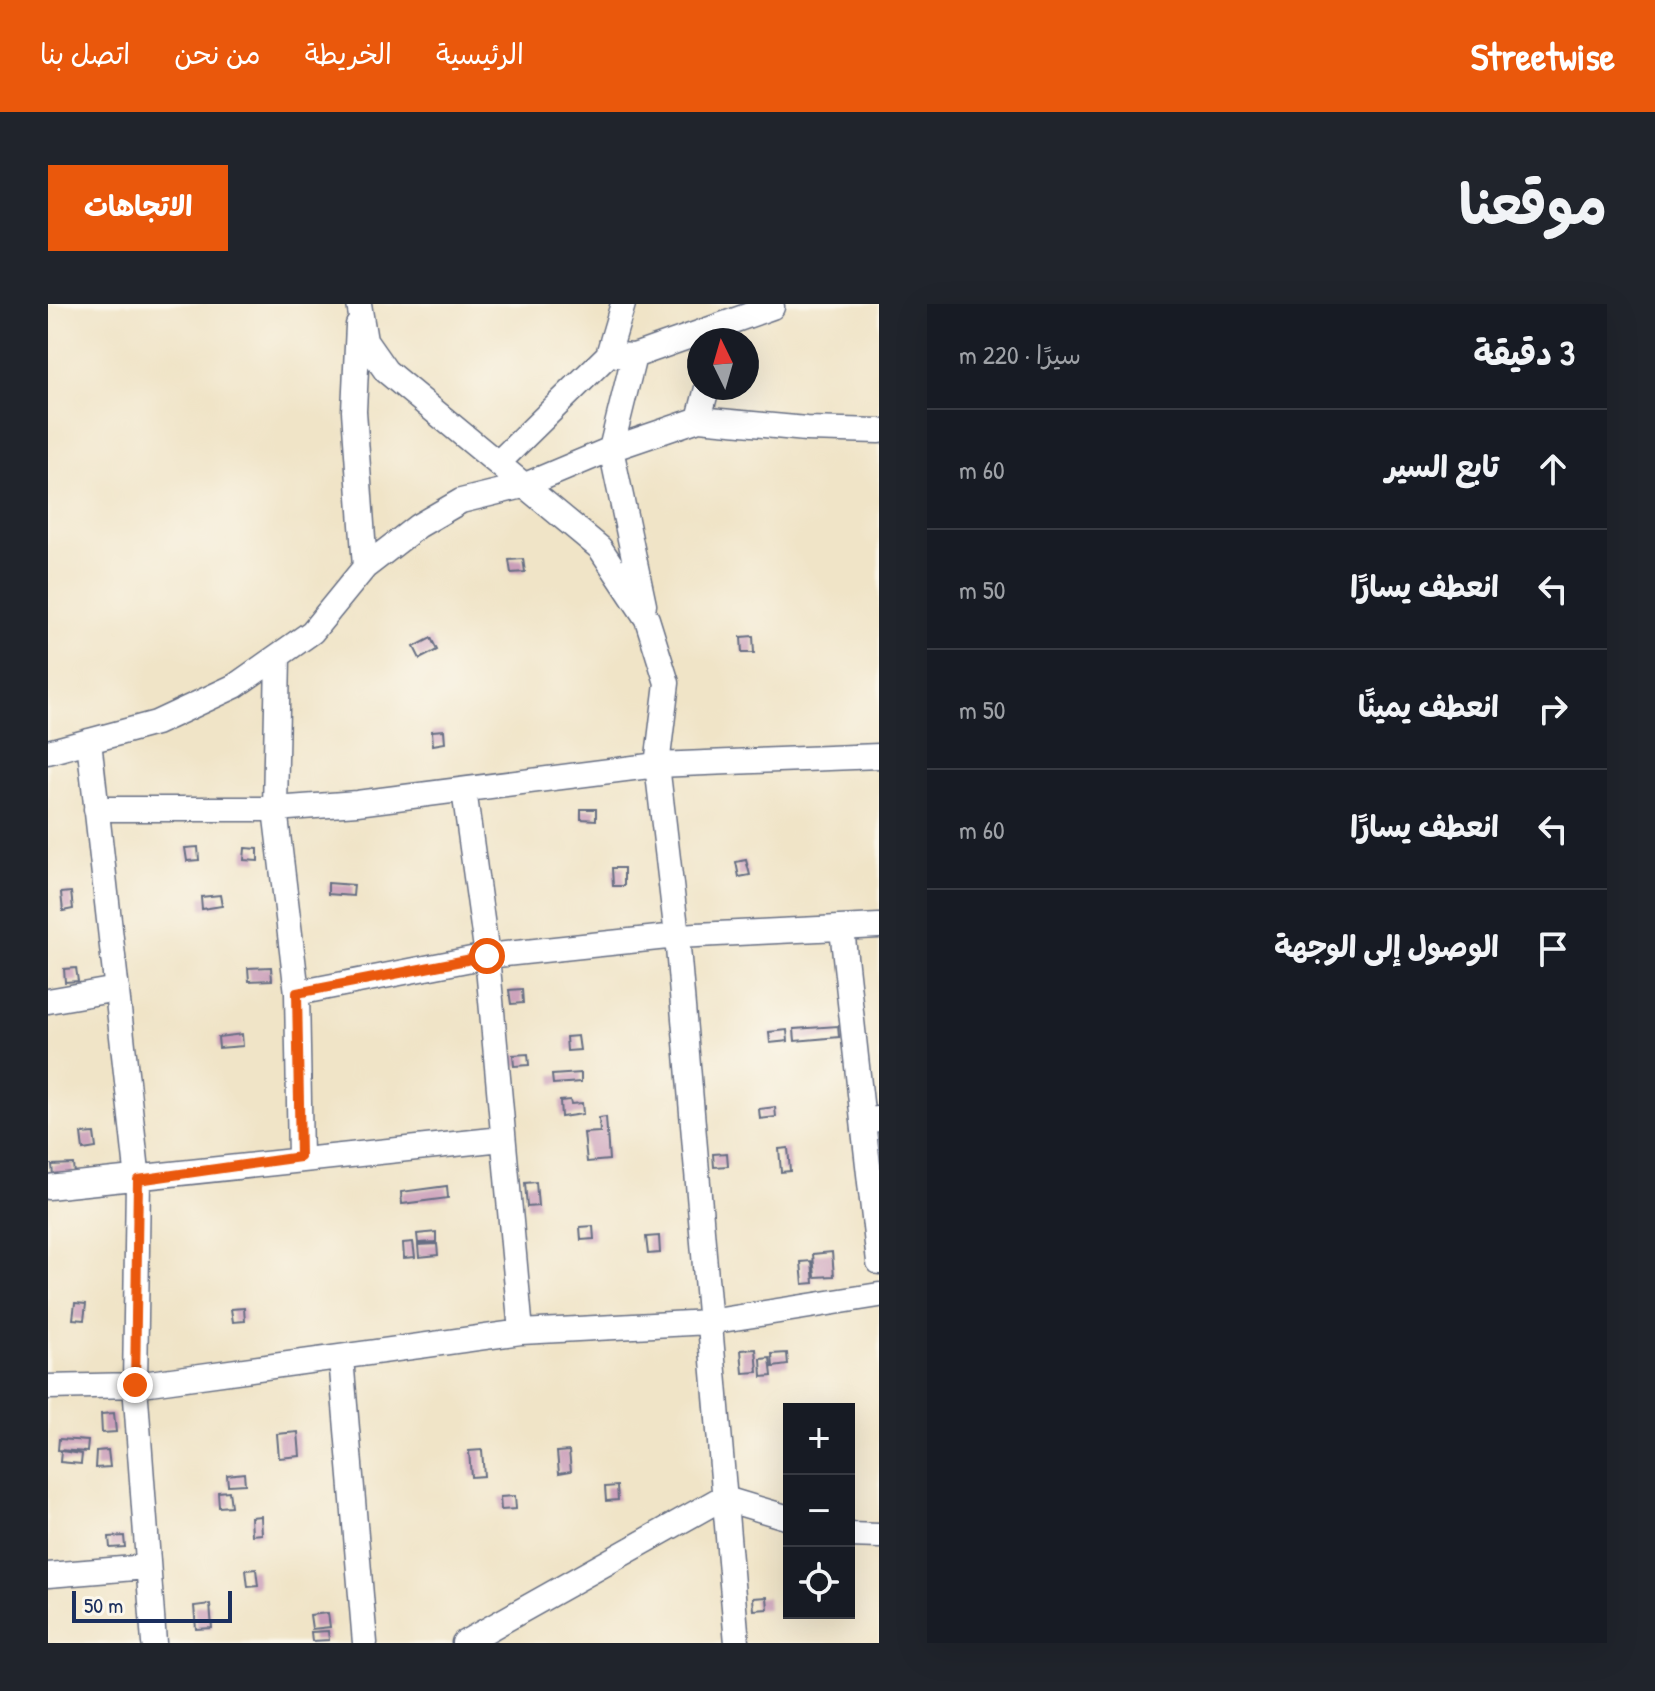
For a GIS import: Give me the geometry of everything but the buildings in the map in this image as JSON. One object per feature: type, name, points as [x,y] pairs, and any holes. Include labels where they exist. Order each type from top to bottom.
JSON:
[{"type":"street","points":[[499,462],[608,355],[623,304]]},
{"type":"street","points":[[608,355],[634,356],[774,306]]},
{"type":"street","points":[[748,328],[774,306]]},
{"type":"street","points":[[360,309],[365,341],[386,371],[600,548],[647,619]]},
{"type":"street","points":[[360,309],[354,357],[354,411],[365,567]]},
{"type":"street","points":[[634,356],[611,449],[647,619],[667,683],[657,765],[677,936],[722,1498],[737,1643]]},
{"type":"street","points":[[699,419],[704,400]]},
{"type":"street","points":[[48,752],[156,723],[235,686],[312,632],[365,567],[418,526],[461,501],[523,486],[611,449],[699,419],[879,431]]},
{"type":"street","points":[[278,656],[275,809],[297,993],[300,1157]]},
{"type":"street","points":[[89,741],[138,1180],[135,1385],[154,1643]]},
{"type":"street","points":[[96,809],[275,809],[464,790],[657,765],[879,756]]},
{"type":"street","points":[[464,790],[487,956],[521,1332]]},
{"type":"street","points":[[297,993],[487,956],[677,936],[879,926]]},
{"type":"street","points":[[842,929],[871,1120],[879,1262]]},
{"type":"street","points":[[48,1001],[117,989]]},
{"type":"street","points":[[48,1187],[138,1180],[300,1157],[502,1139]]},
{"type":"street","points":[[48,1387],[135,1385],[521,1332],[709,1322],[879,1295]]},
{"type":"street","points":[[341,1358],[365,1643]]},
{"type":"street","points":[[464,1643],[497,1635],[722,1498],[783,1516]]},
{"type":"street","points":[[855,1535],[879,1536]]},
{"type":"street","points":[[48,1575],[147,1567]]},
{"type":"route","points":[[135,1385],[138,1180],[300,1157],[297,993],[487,956]]}]
